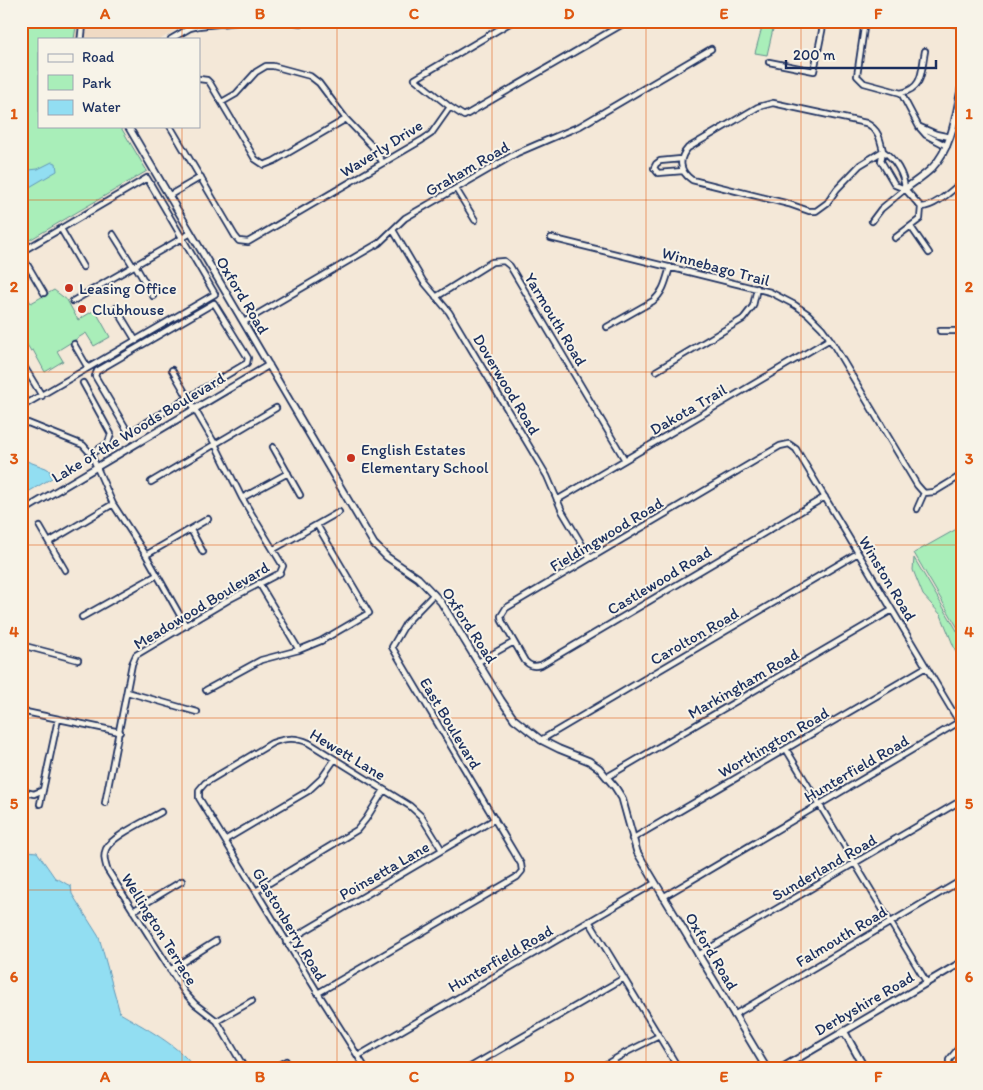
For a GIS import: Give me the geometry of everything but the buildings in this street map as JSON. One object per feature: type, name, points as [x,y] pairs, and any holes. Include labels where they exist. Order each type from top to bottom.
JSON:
[{"type":"street","points":[[81,38],[83,21]]},
{"type":"street","points":[[173,38],[190,28],[210,23],[248,21]]},
{"type":"street","points":[[290,21],[300,23],[308,21]]},
{"type":"street","points":[[513,21],[415,79],[464,116],[628,21]]},
{"type":"street","points":[[769,62],[814,71],[824,21]]},
{"type":"street","points":[[865,21],[857,76],[864,82],[901,92],[912,90],[919,82],[925,51]]},
{"type":"street","points":[[942,21],[962,25]]},
{"type":"street","name":"Graham Road","points":[[244,322],[380,243],[405,218],[517,152],[580,126],[711,49]]},
{"type":"street","points":[[222,102],[242,89],[260,68],[273,66],[314,79],[346,119],[372,146],[383,163]]},
{"type":"street","points":[[200,79],[207,80],[210,83],[255,159],[264,165],[346,119]]},
{"type":"street","points":[[872,220],[890,200],[932,167],[947,146],[962,85]]},
{"type":"street","points":[[901,92],[919,127],[926,135],[947,146]]},
{"type":"street","points":[[683,170],[662,174],[654,168],[657,162],[680,159],[688,148],[758,107],[773,103],[866,124],[875,129],[883,150],[890,156],[904,179],[905,189]]},
{"type":"street","name":"Waverly Drive","points":[[201,178],[235,236],[242,242],[254,240],[431,134],[450,107]]},
{"type":"street","points":[[919,127],[936,134],[950,136]]},
{"type":"street","name":"Oxford Road","points":[[129,128],[367,534],[381,552],[418,578],[434,594],[447,611],[514,719],[541,740],[589,761],[607,777],[622,798],[637,852],[767,1069]]},
{"type":"street","points":[[170,196],[201,178],[171,128]]},
{"type":"street","points":[[883,150],[881,161],[895,185],[905,189],[921,207],[920,219],[895,238]]},
{"type":"street","points":[[680,159],[686,176],[692,180],[789,204],[809,211],[816,210],[827,203],[837,189],[860,165],[883,150]]},
{"type":"street","points":[[44,293],[21,253],[156,173]]},
{"type":"street","points":[[147,178],[215,294]]},
{"type":"street","points":[[921,207],[932,204],[962,182]]},
{"type":"street","points":[[456,189],[475,220]]},
{"type":"street","points":[[911,227],[928,254]]},
{"type":"street","points":[[60,229],[83,267]]},
{"type":"street","name":"Doverwood Road","points":[[393,230],[423,281],[449,312],[548,476],[562,511],[590,558]]},
{"type":"street","points":[[73,301],[191,233]]},
{"type":"street","points":[[114,234],[153,296]]},
{"type":"street","name":"Winnebago Trail","points":[[551,238],[757,288],[795,305],[816,321],[830,339],[917,485],[924,493]]},
{"type":"street","name":"Yarmouth Road","points":[[436,297],[492,262],[504,261],[510,266],[625,460]]},
{"type":"street","points":[[607,327],[660,296],[670,267]]},
{"type":"street","points":[[656,371],[743,319],[752,306],[757,288]]},
{"type":"street","points":[[21,407],[224,289]]},
{"type":"street","points":[[214,303],[249,360],[189,398],[130,432],[127,430],[95,374],[105,366],[214,303]]},
{"type":"street","points":[[116,308],[136,341]]},
{"type":"street","points":[[940,331],[962,331]]},
{"type":"street","name":"Dakota Trail","points":[[557,500],[830,339]]},
{"type":"street","points":[[74,344],[88,368]]},
{"type":"street","points":[[22,363],[42,396]]},
{"type":"street","name":"Lake of the Woods Boulevard","points":[[21,512],[269,365]]},
{"type":"street","name":"Meadowood Boulevard","points":[[105,803],[132,664],[136,655],[259,583],[280,573],[283,566],[242,498],[215,444],[172,370]]},
{"type":"street","points":[[83,383],[111,434],[108,443],[91,454]]},
{"type":"street","points":[[151,482],[276,408]]},
{"type":"street","points":[[21,424],[28,423],[83,445],[91,454],[113,504],[146,555],[186,626]]},
{"type":"street","name":"Winston Road","points":[[789,444],[796,449],[960,725]]},
{"type":"street","name":"Fieldingwood Road","points":[[514,642],[502,621],[503,610],[780,446],[789,444]]},
{"type":"street","points":[[273,447],[300,495]]},
{"type":"street","points":[[242,498],[288,473]]},
{"type":"street","points":[[917,509],[924,493],[934,492],[962,475]]},
{"type":"street","name":"Castlewood Road","points":[[514,642],[529,665],[535,667],[541,665],[825,497]]},
{"type":"street","points":[[49,542],[113,504]]},
{"type":"street","points":[[274,549],[339,512]]},
{"type":"street","points":[[146,555],[208,519]]},
{"type":"street","points":[[206,690],[261,660],[298,650],[321,641],[369,613],[317,525]]},
{"type":"street","points":[[40,527],[65,570]]},
{"type":"street","points":[[191,530],[203,552]]},
{"type":"street","name":"Carolton Road","points":[[541,740],[858,553]]},
{"type":"street","points":[[82,617],[157,575]]},
{"type":"street","points":[[259,583],[298,650]]},
{"type":"street","name":"East Boulevard","points":[[318,994],[517,877],[522,871],[521,864],[495,819],[392,647],[406,623],[434,594]]},
{"type":"street","name":"Markingham Road","points":[[607,777],[892,610]]},
{"type":"street","points":[[21,615],[21,621]]},
{"type":"street","points":[[478,662],[514,642]]},
{"type":"street","points":[[21,645],[78,660]]},
{"type":"street","name":"Worthington Road","points":[[632,839],[926,667]]},
{"type":"street","points":[[127,692],[197,712]]},
{"type":"street","points":[[21,711],[120,732]]},
{"type":"street","points":[[40,804],[58,719]]},
{"type":"street","name":"Hunterfield Road","points":[[663,897],[819,804],[960,725]]},
{"type":"street","name":"Hewett Lane","points":[[199,790],[205,783],[272,743],[282,739],[300,739],[410,806],[421,816],[442,850]]},
{"type":"street","points":[[786,749],[927,983]]},
{"type":"street","points":[[225,840],[308,791],[321,779],[335,759]]},
{"type":"street","points":[[21,791],[34,794],[43,790]]},
{"type":"street","name":"Glastonberry Road","points":[[199,790],[199,798],[318,994],[366,1069]]},
{"type":"street","points":[[256,891],[357,830],[384,790]]},
{"type":"street","name":"Sunderland Road","points":[[698,955],[962,800]]},
{"type":"street","name":"Wellington Terrace","points":[[162,812],[112,841],[105,852],[104,860],[107,868],[170,970],[189,998],[217,1021],[245,1069]]},
{"type":"street","name":"Poinsetta Lane","points":[[286,942],[495,819]]},
{"type":"street","name":"Falmouth Road","points":[[734,1015],[962,880]]},
{"type":"street","points":[[133,911],[182,881]]},
{"type":"street","name":"Hunterfield Road","points":[[358,1056],[655,883]]},
{"type":"street","points":[[589,921],[679,1069]]},
{"type":"street","points":[[170,970],[216,941]]},
{"type":"street","name":"Derbyshire Road","points":[[780,1069],[962,962]]},
{"type":"street","points":[[467,1069],[624,978]]},
{"type":"street","points":[[217,1021],[252,1001]]},
{"type":"street","points":[[844,1031],[865,1069]]},
{"type":"street","points":[[599,1069],[659,1036]]},
{"type":"street","points":[[949,1069],[949,1060],[962,1044]]},
{"type":"street","points":[[272,1069],[286,1061]]},
{"type":"shaded area","points":[[77,21],[204,21],[186,24],[163,38],[74,38]]},
{"type":"green space","points":[[21,21],[77,21],[74,38],[38,38],[38,128],[121,128],[147,171],[21,245]]},
{"type":"green space","points":[[762,27],[773,29],[767,55],[755,53]]},
{"type":"green space","points":[[21,287],[31,303],[54,290],[67,300],[78,320],[95,310],[110,337],[94,346],[86,333],[57,351],[63,361],[45,372],[33,350],[31,351],[24,340],[26,333],[21,326]]},
{"type":"green space","points":[[962,526],[962,635],[914,553]]},
{"type":"green space","points":[[914,558],[962,639],[962,661],[956,652],[941,615],[923,595],[913,570]]},
{"type":"water","points":[[52,162],[56,163],[57,171],[21,192],[21,171],[38,169]]},
{"type":"water","points":[[21,459],[46,468],[49,470],[52,478],[28,492],[24,491],[21,488]]},
{"type":"water","points":[[21,846],[27,851],[37,852],[55,878],[71,886],[72,894],[99,937],[120,1013],[150,1030],[171,1045],[189,1061],[194,1069],[21,1069]]},
{"type":"place","name":"Leasing Office","points":[[69,288]]},
{"type":"place","name":"Clubhouse","points":[[82,309]]},
{"type":"place","name":"English Estates Elementary School","points":[[351,458]]}]
